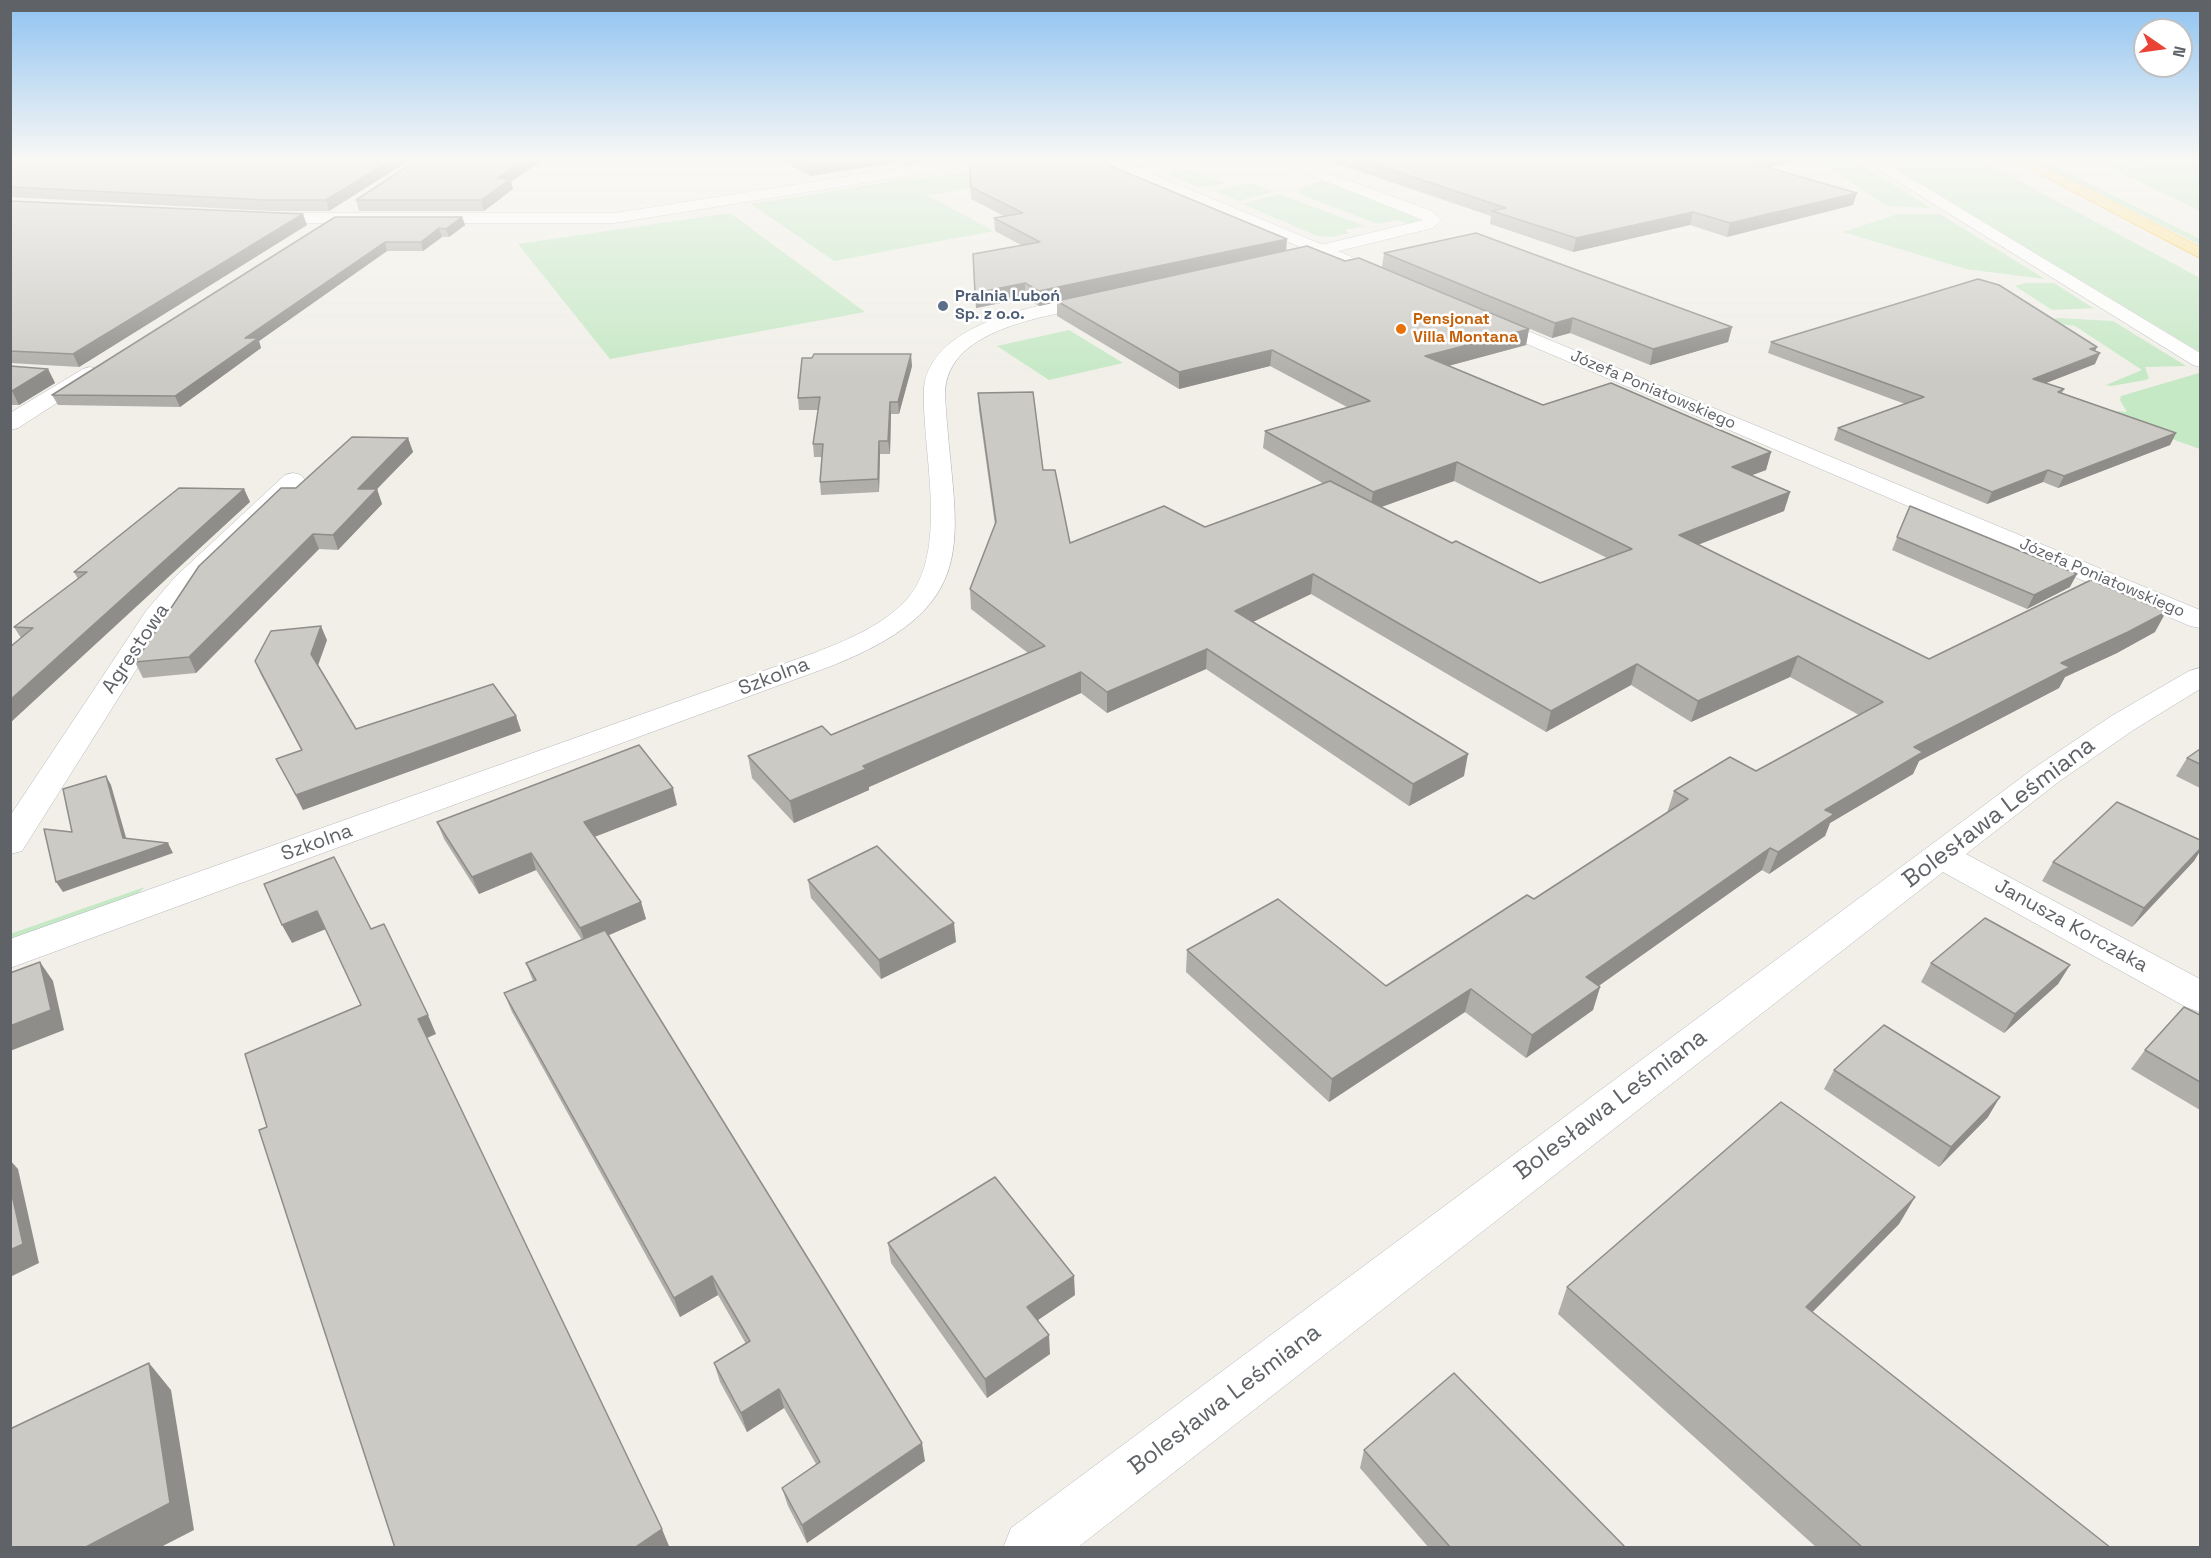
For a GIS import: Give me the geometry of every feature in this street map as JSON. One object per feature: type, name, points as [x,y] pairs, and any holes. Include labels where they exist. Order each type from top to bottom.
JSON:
[{"type":"highway","points":[[2161,233],[2200,253]]},
{"type":"street","points":[[1281,233],[1401,284]]},
{"type":"street","points":[[1257,266],[1395,233]]},
{"type":"street","points":[[1989,233],[2200,361]]},
{"type":"street","name":"Szkolna","points":[[10,954],[764,681],[836,653],[887,629],[918,603],[934,572],[940,552],[943,519],[935,385],[937,373],[946,357],[966,341],[1009,320],[1130,292]]},
{"type":"street","name":"Józefa Poniatowskiego","points":[[1466,311],[2200,620]]},
{"type":"street","points":[[10,423],[105,363]]},
{"type":"street","points":[[53,374],[86,376]]},
{"type":"street","name":"Agrestowa","points":[[10,843],[156,617],[191,577],[293,480]]},
{"type":"street","name":"Bolesława Leśmiana","points":[[1031,1548],[2049,773],[2097,739],[2200,677]]},
{"type":"street","name":"Janusza Korczaka","points":[[1942,856],[2200,997]]},
{"type":"green space","points":[[595,233],[757,233],[865,312],[610,359],[518,244]]},
{"type":"green space","points":[[793,233],[985,233],[834,261]]},
{"type":"green space","points":[[1309,233],[1349,233],[1332,237],[1317,236]]},
{"type":"green space","points":[[1845,233],[1970,233],[2045,279],[1966,269]]},
{"type":"green space","points":[[2001,233],[2116,233],[2200,278],[2200,352]]},
{"type":"green space","points":[[2176,233],[2187,233],[2200,239],[2200,245]]},
{"type":"green space","points":[[2025,283],[2054,283],[2093,308],[2052,310],[2015,286]]},
{"type":"green space","points":[[2053,319],[2113,321],[2186,366],[2145,367],[2149,378],[2146,380],[2106,385],[2142,370],[2075,326],[2059,324]]},
{"type":"green space","points":[[1069,330],[1123,363],[1049,380],[997,346]]},
{"type":"green space","points":[[2199,373],[2200,449],[2085,408],[2127,412],[2120,400],[2121,396]]},
{"type":"green space","points":[[145,887],[135,896],[11,940],[10,934]]},
{"type":"building","points":[[10,233],[272,233],[73,354],[10,351]]},
{"type":"building","points":[[310,233],[433,233],[421,242],[385,242],[245,338],[258,338],[175,396],[52,395]]},
{"type":"building","points":[[1022,233],[1272,233],[1287,239],[1039,291],[1025,283],[975,293],[973,254],[1040,242]]},
{"type":"building","points":[[1476,233],[1732,327],[1653,349],[1573,318],[1555,323],[1384,253]]},
{"type":"building","points":[[1560,233],[1600,233],[1576,238]]},
{"type":"building","points":[[1307,246],[1345,261],[1359,258],[1529,329],[1425,356],[1543,405],[1611,383],[1771,452],[1732,467],[1790,492],[1679,535],[1929,659],[2091,580],[2166,612],[2061,663],[2070,667],[1914,747],[1923,752],[1825,810],[1834,814],[1778,852],[1770,848],[1586,977],[1600,987],[1532,1035],[1471,989],[1332,1079],[1187,950],[1278,899],[1386,986],[1527,895],[1534,899],[1688,799],[1674,791],[1730,757],[1756,771],[1883,702],[1798,656],[1698,701],[1637,664],[1551,711],[1313,574],[1235,611],[1468,754],[1413,784],[1207,649],[1107,692],[1081,672],[863,766],[866,769],[790,801],[748,756],[822,726],[831,735],[1045,646],[970,589],[996,522],[978,393],[1033,392],[1043,470],[1055,470],[1070,543],[1164,506],[1205,527],[1330,481],[1452,543],[1456,541],[1540,583],[1632,549],[1457,462],[1373,492],[1265,431],[1370,401],[1272,350],[1179,372],[1057,301]]},
{"type":"building","points":[[1978,279],[1999,285],[2097,347],[2090,349],[2100,353],[2033,379],[2064,389],[2058,392],[2176,433],[2064,476],[2048,470],[1992,492],[1838,428],[1924,397],[1771,342]]},
{"type":"building","points":[[814,354],[911,354],[898,402],[890,402],[888,441],[879,441],[878,479],[820,482],[823,444],[813,444],[820,397],[798,398],[802,358],[812,358]]},
{"type":"building","points":[[10,366],[48,369],[10,391]]},
{"type":"building","points":[[352,437],[408,438],[358,489],[377,489],[333,535],[313,534],[189,657],[135,662],[199,566],[281,488],[296,488]]},
{"type":"building","points":[[179,488],[244,489],[10,700],[10,647],[33,628],[14,627],[87,572],[74,572]]},
{"type":"building","points":[[1910,506],[2077,574],[2034,595],[1897,537]]},
{"type":"building","points":[[321,626],[311,654],[356,729],[493,684],[516,716],[296,795],[276,759],[302,750],[255,661],[271,631]]},
{"type":"building","points":[[639,745],[673,788],[584,822],[641,902],[580,928],[531,853],[472,877],[437,822]]},
{"type":"building","points":[[2200,749],[2200,764],[2187,758]]},
{"type":"building","points":[[106,776],[123,838],[168,843],[56,882],[44,829],[72,832],[63,789]]},
{"type":"building","points":[[2117,802],[2200,840],[2200,849],[2144,908],[2053,862]]},
{"type":"building","points":[[877,846],[954,923],[879,960],[808,880]]},
{"type":"building","points":[[334,857],[371,929],[384,924],[428,1015],[418,1019],[662,1529],[634,1548],[395,1548],[259,1130],[267,1127],[245,1054],[361,1005],[317,911],[282,925],[264,884]]},
{"type":"building","points":[[1985,918],[2070,965],[2015,1014],[1931,963]]},
{"type":"building","points":[[605,930],[922,1443],[802,1525],[782,1488],[820,1462],[779,1389],[741,1413],[714,1363],[750,1341],[712,1276],[674,1298],[504,993],[536,980],[526,963]]},
{"type":"building","points":[[40,962],[51,1010],[10,1026],[10,973]]},
{"type":"building","points":[[2184,1007],[2200,1015],[2200,1082],[2145,1050]]},
{"type":"building","points":[[1884,1025],[2000,1097],[1951,1147],[1834,1070]]},
{"type":"building","points":[[1781,1102],[1915,1197],[1806,1307],[2111,1548],[1863,1548],[1567,1287]]},
{"type":"building","points":[[995,1177],[1074,1276],[1027,1307],[1049,1335],[985,1379],[888,1243]]},
{"type":"building","points":[[10,1186],[23,1244],[10,1250]]},
{"type":"building","points":[[149,1363],[170,1503],[84,1548],[10,1548],[10,1429]]},
{"type":"building","points":[[1454,1373],[1626,1548],[1451,1548],[1364,1450]]},
{"type":"place","name":"Pralnia Luboń Sp. z o.o.","points":[[943,306]]},
{"type":"place","name":"Pensjonat Villa Montana","points":[[1401,329]]}]
